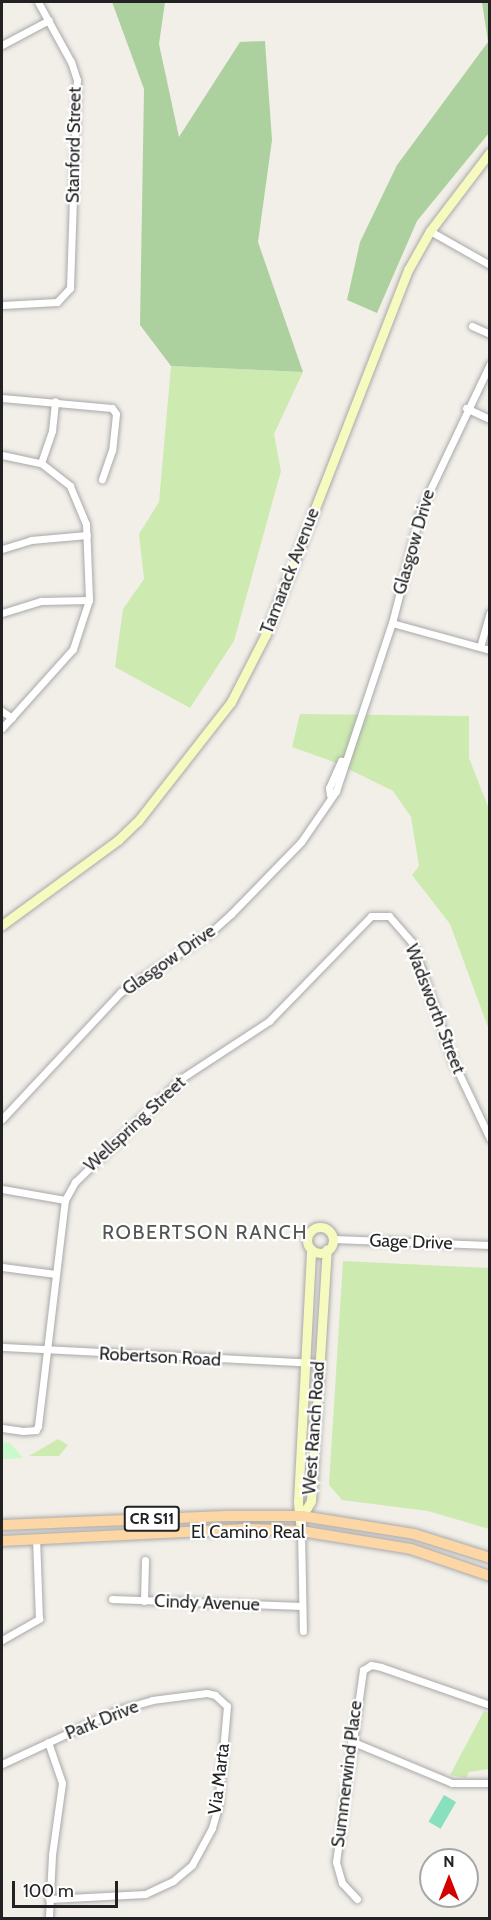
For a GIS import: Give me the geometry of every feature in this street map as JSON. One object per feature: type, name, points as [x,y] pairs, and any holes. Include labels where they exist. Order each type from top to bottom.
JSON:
[{"type":"main road","name":"Tamarack Avenue","points":[[2,925],[118,840],[138,821],[231,702],[266,634],[392,305],[430,231],[489,152]]},
{"type":"main road","points":[[314,1228],[327,1228],[333,1239],[327,1250],[311,1250],[307,1238],[314,1228]]},
{"type":"main road","name":"West Ranch Road","points":[[302,1516],[298,1501],[311,1250]]},
{"type":"main road","name":"West Ranch Road","points":[[302,1516],[311,1501],[327,1250]]},
{"type":"main road","name":"El Camino Real","points":[[2,1525],[226,1516],[302,1516],[414,1534],[489,1558]]},
{"type":"main road","points":[[301,1531],[302,1516]]},
{"type":"main road","name":"El Camino Real","points":[[2,1541],[250,1529],[301,1531],[411,1549],[489,1576]]},
{"type":"street","name":"Stanford Street","points":[[2,305],[57,302],[70,288],[77,80],[38,2]]},
{"type":"street","points":[[2,45],[49,20]]},
{"type":"street","points":[[430,231],[489,265]]},
{"type":"street","points":[[472,326],[489,334]]},
{"type":"street","name":"Glasgow Drive","points":[[2,1119],[121,992],[211,932],[301,842],[330,795],[328,788],[341,761],[345,761],[392,623],[421,509],[466,408],[489,364]]},
{"type":"street","points":[[2,398],[105,405],[116,414],[112,450],[102,479]]},
{"type":"street","points":[[41,463],[52,431],[55,401]]},
{"type":"street","points":[[466,408],[489,419]]},
{"type":"street","points":[[2,455],[41,463],[70,486],[80,503],[87,535],[89,600],[73,649],[2,728]]},
{"type":"street","points":[[2,549],[32,540],[87,535]]},
{"type":"street","points":[[2,613],[40,601],[89,600]]},
{"type":"street","points":[[480,647],[489,612]]},
{"type":"street","points":[[392,623],[489,650]]},
{"type":"street","points":[[2,711],[12,718]]},
{"type":"street","name":"Wellspring Street","points":[[2,1428],[36,1430],[50,1352],[65,1200],[84,1171],[156,1100],[182,1078],[269,1021],[371,916],[389,916]]},
{"type":"street","name":"Wadsworth Street","points":[[389,916],[412,942],[453,1060],[489,1138]]},
{"type":"street","points":[[2,1189],[65,1200]]},
{"type":"street","name":"Gage Drive","points":[[333,1239],[489,1245]]},
{"type":"street","points":[[2,1267],[56,1274]]},
{"type":"street","name":"Robertson Road","points":[[2,1347],[50,1352],[318,1364]]},
{"type":"street","points":[[301,1531],[303,1631]]},
{"type":"street","points":[[2,1640],[39,1619],[36,1539]]},
{"type":"street","points":[[144,1601],[145,1560]]},
{"type":"street","name":"Cindy Avenue","points":[[112,1599],[302,1606]]},
{"type":"street","name":"Summerwind Place","points":[[357,1899],[342,1883],[336,1862],[359,1677],[367,1667],[381,1667],[489,1705]]},
{"type":"street","name":"Park Drive","points":[[2,1764],[118,1710],[152,1700],[207,1693]]},
{"type":"street","name":"Via Marta","points":[[49,1899],[145,1894],[172,1881],[192,1865],[212,1828],[218,1807],[219,1762],[229,1716],[223,1700],[207,1693]]},
{"type":"street","points":[[351,1741],[452,1784],[489,1783]]},
{"type":"street","points":[[48,1742],[62,1783],[49,1916]]},
{"type":"green space","points":[[112,2],[165,2],[159,44],[179,137],[240,42],[265,41],[272,140],[258,242],[303,372],[171,366],[140,325],[144,89]]},
{"type":"green space","points":[[482,2],[489,2],[489,133],[417,221],[377,313],[347,300],[360,242],[397,165],[488,42]]},
{"type":"green space","points":[[171,366],[303,372],[274,434],[281,471],[234,641],[190,708],[115,667],[123,609],[144,579],[139,534],[159,502]]},
{"type":"green space","points":[[300,714],[469,716],[469,758],[489,809],[489,1030],[450,924],[412,875],[419,866],[411,817],[393,791],[334,762],[292,747]]},
{"type":"green space","points":[[343,1261],[489,1268],[489,1529],[428,1511],[342,1500],[329,1485]]},
{"type":"green space","points":[[58,1439],[68,1445],[59,1456],[29,1456]]},
{"type":"green space","points":[[2,1442],[10,1443],[23,1458],[2,1459]]},
{"type":"green space","points":[[484,1711],[489,1713],[489,1769],[469,1772],[466,1778],[450,1775]]},
{"type":"green space","points":[[444,1795],[456,1802],[441,1829],[428,1822]]},
{"type":"district","name":"ROBERTSON RANCH","points":[[205,1232]]}]
